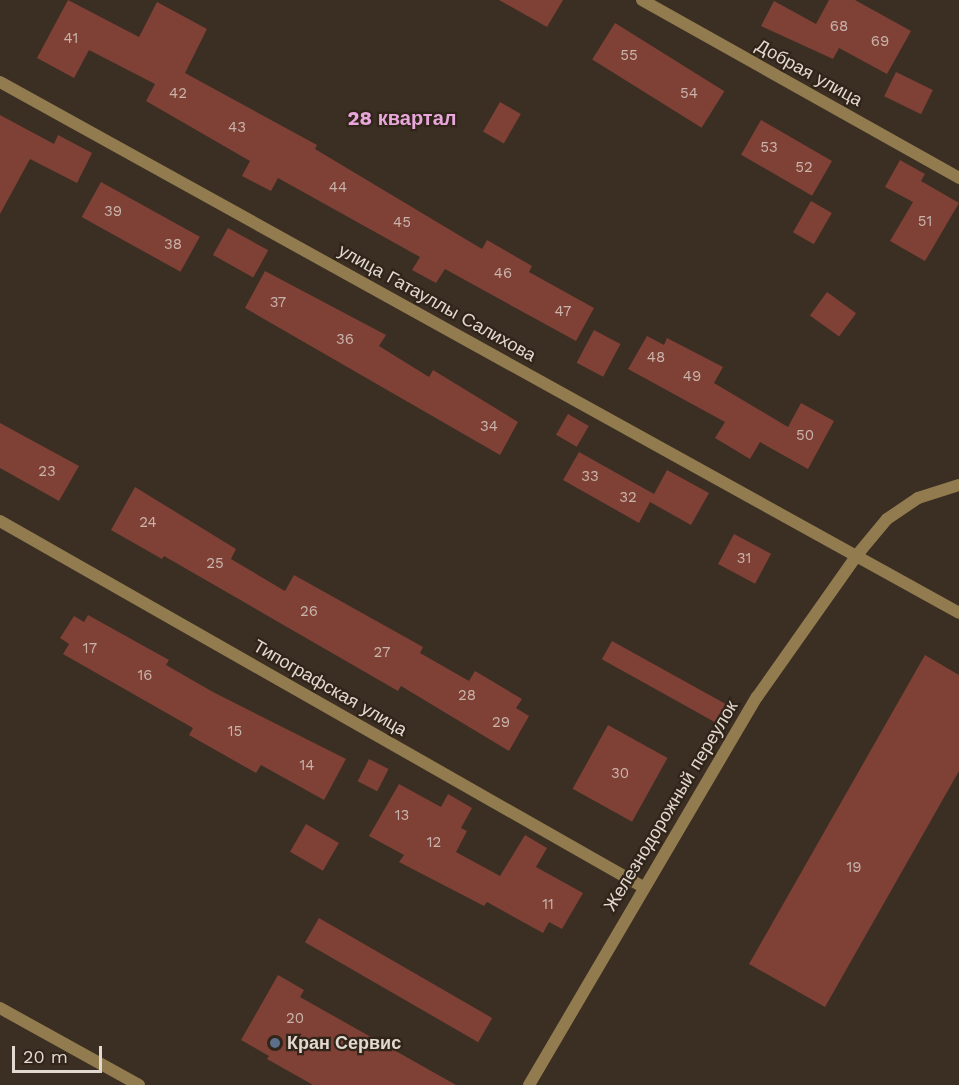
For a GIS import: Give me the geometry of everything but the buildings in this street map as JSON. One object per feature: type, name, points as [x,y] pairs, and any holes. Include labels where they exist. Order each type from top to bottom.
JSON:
[{"type":"street","name":"Добрая улица","points":[[642,0],[959,178]]},
{"type":"street","name":"улица Гатауллы Салихова","points":[[0,82],[959,613]]},
{"type":"street","name":"Железнодорожный переулок","points":[[529,1085],[643,887],[757,697],[857,555],[887,519],[918,498],[959,485]]},
{"type":"street","name":"Типографская улица","points":[[0,521],[643,887]]},
{"type":"street","points":[[0,1008],[139,1085]]},
{"type":"place","name":"Кран Сервис","points":[[275,1043]]},
{"type":"district","name":"28 квартал","points":[[402,118]]}]
